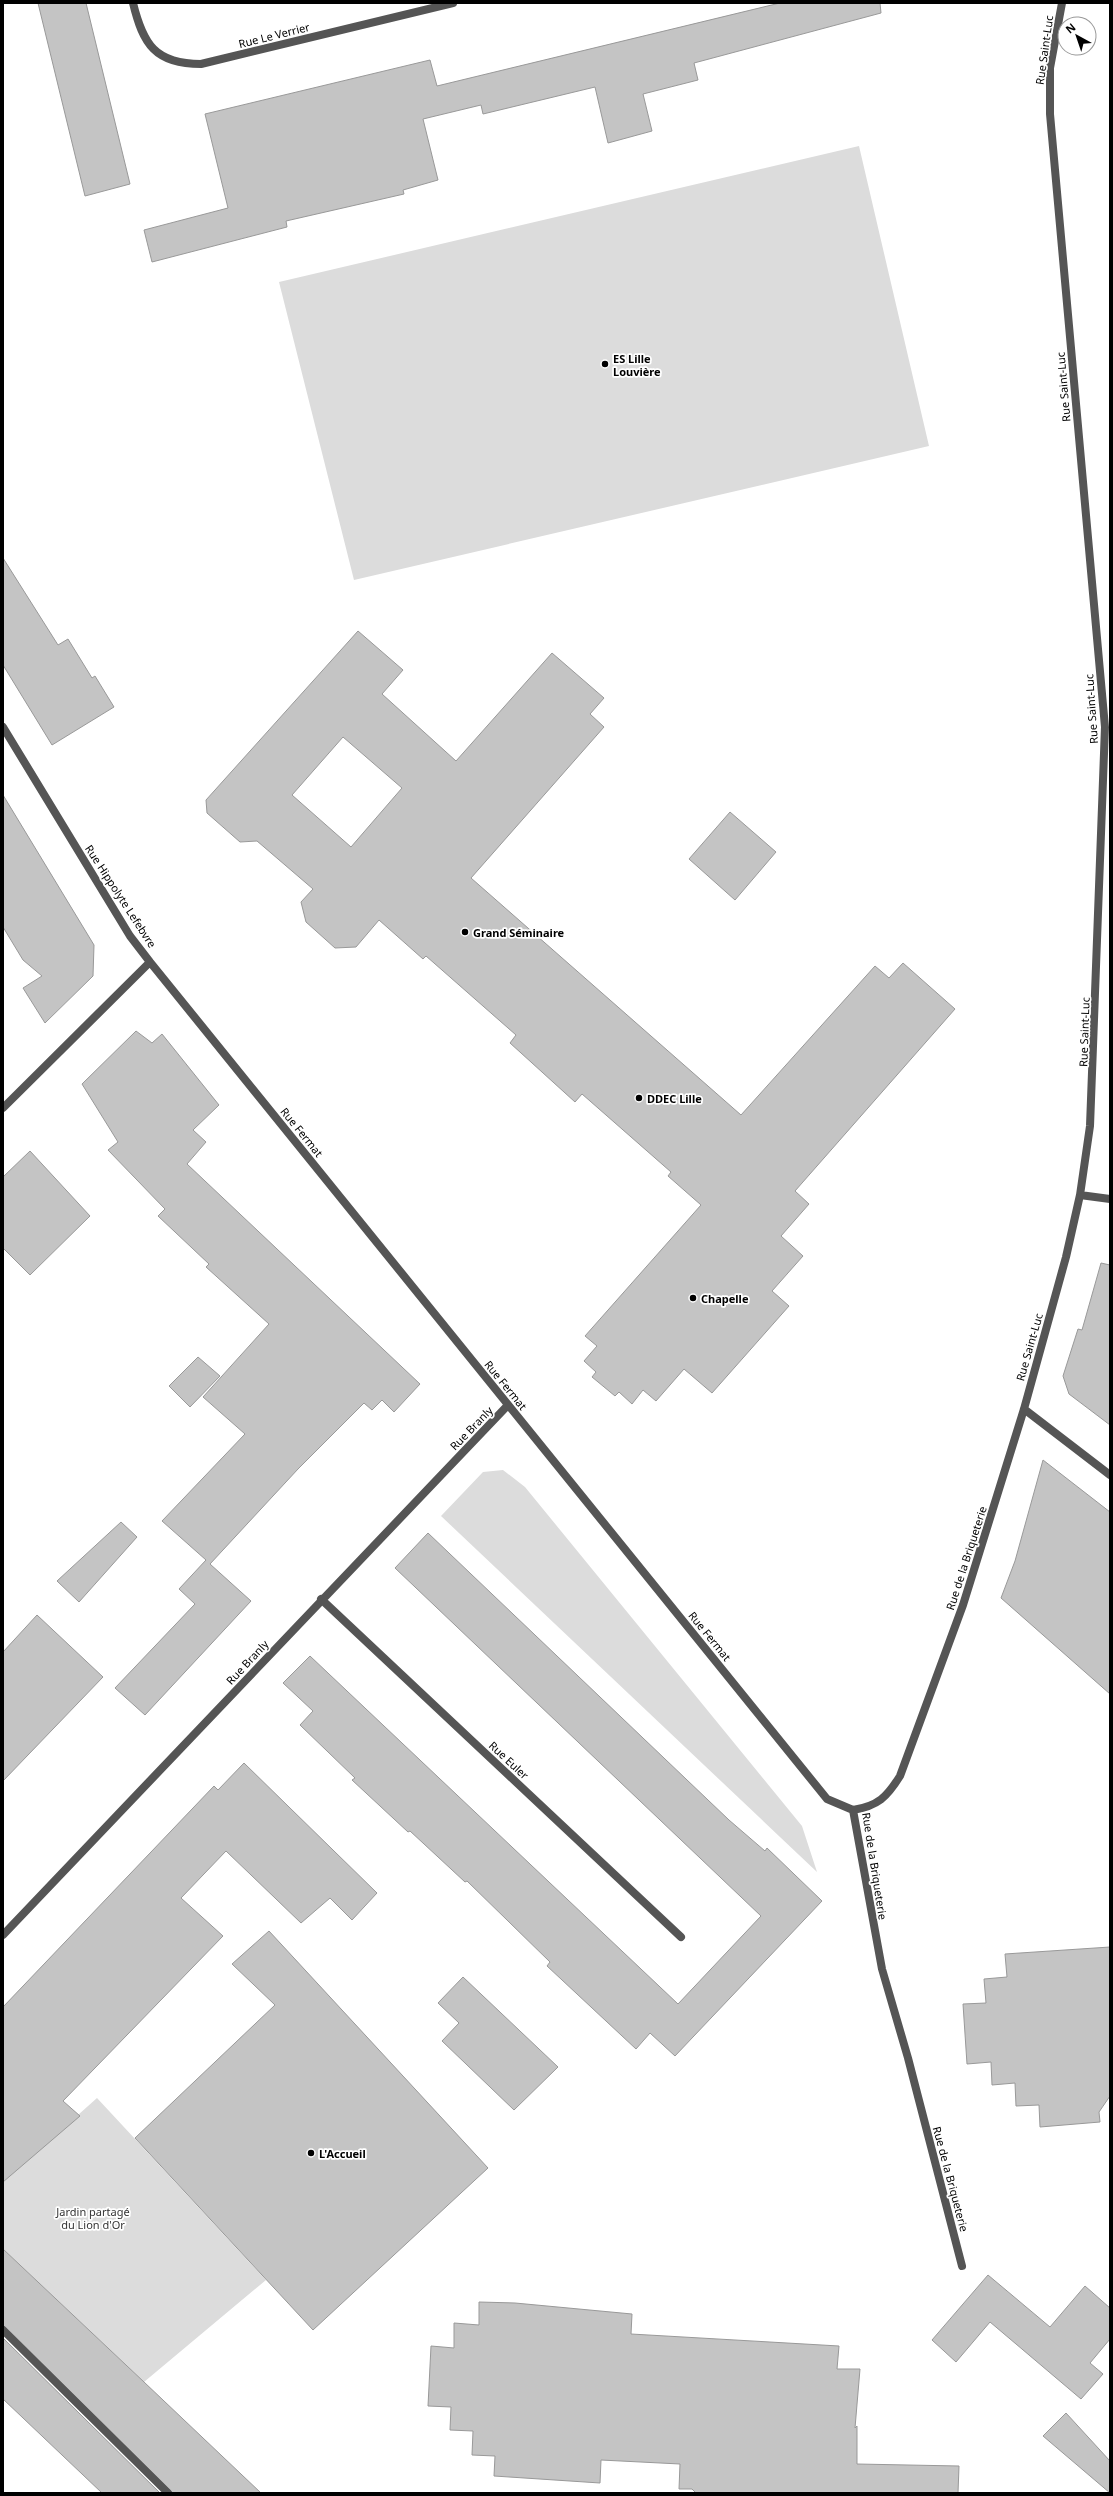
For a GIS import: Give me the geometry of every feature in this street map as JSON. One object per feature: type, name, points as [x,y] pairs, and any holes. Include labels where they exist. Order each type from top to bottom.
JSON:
[{"type":"street","name":"Rue Le Verrier","points":[[133,3],[138,21],[149,46],[157,54],[184,64],[201,64],[454,3]]},
{"type":"street","name":"Rue Saint-Luc","points":[[1024,1409],[1066,1256],[1086,1162],[1093,1088],[1105,727],[1050,114],[1050,68],[1062,3]]},
{"type":"street","name":"Rue Hippolyte Lefebvre","points":[[3,727],[130,936],[150,962],[3,1108]]},
{"type":"street","name":"Rue Fermat","points":[[150,962],[826,1799],[853,1810]]},
{"type":"street","points":[[1080,1195],[1110,1199]]},
{"type":"street","name":"Rue Branly","points":[[3,1935],[321,1599],[508,1405]]},
{"type":"street","points":[[1024,1409],[1110,1475]]},
{"type":"street","name":"Rue de la Briqueterie","points":[[962,2266],[908,2058],[882,1969],[853,1810],[870,1807],[889,1794],[900,1776],[963,1605],[1024,1409]]},
{"type":"street","name":"Rue Euler","points":[[321,1599],[681,1937]]},
{"type":"street","points":[[3,2330],[168,2493]]},
{"type":"green space","name":"ES Lille Louvière","points":[[859,146],[929,446],[354,580],[279,282]]},
{"type":"green space","points":[[503,1470],[525,1487],[802,1826],[817,1872],[441,1516],[483,1472]]},
{"type":"green space","name":"Jardin partagé du Lion d'Or","points":[[97,2098],[266,2280],[144,2382],[3,2249],[3,2182]]},
{"type":"building","points":[[38,3],[86,3],[130,184],[85,196]]},
{"type":"building","points":[[780,3],[880,3],[881,13],[694,63],[698,80],[643,94],[652,131],[608,143],[595,87],[483,114],[481,105],[423,119],[438,180],[403,190],[404,194],[286,221],[287,227],[152,262],[144,230],[228,208],[205,114],[430,60],[437,86]]},
{"type":"building","points":[[3,558],[58,645],[68,639],[92,678],[95,676],[114,707],[52,745],[3,665]]},
{"type":"building","name":"Grand Séminaire","points":[[358,631],[403,670],[382,694],[456,761],[552,653],[604,698],[590,714],[604,727],[471,878],[741,1115],[875,966],[889,978],[903,963],[955,1009],[795,1191],[809,1204],[781,1236],[803,1256],[772,1291],[789,1306],[712,1393],[684,1369],[656,1401],[643,1390],[632,1404],[619,1392],[615,1396],[592,1377],[596,1372],[584,1361],[597,1346],[585,1336],[701,1205],[668,1176],[671,1172],[582,1094],[575,1102],[510,1043],[516,1035],[426,956],[423,959],[379,920],[356,947],[335,948],[306,922],[301,902],[313,889],[257,841],[240,842],[207,813],[206,800]],"holes":[[[343,737],[402,788],[351,847],[292,795]]]},
{"type":"building","points":[[3,795],[94,945],[93,976],[45,1023],[23,988],[42,976],[23,960],[3,927]]},
{"type":"building","points":[[730,812],[776,852],[735,900],[689,859]]},
{"type":"building","points":[[136,1031],[152,1043],[162,1034],[219,1105],[193,1130],[206,1142],[187,1164],[420,1384],[394,1412],[382,1400],[372,1410],[364,1403],[298,1469],[210,1564],[251,1601],[145,1715],[115,1688],[195,1604],[179,1589],[206,1560],[162,1521],[245,1434],[203,1397],[269,1324],[206,1267],[209,1264],[158,1216],[165,1209],[108,1150],[118,1142],[82,1084]]},
{"type":"building","points":[[30,1151],[90,1216],[30,1275],[3,1248],[3,1177]]},
{"type":"building","points":[[1101,1263],[1110,1265],[1110,1425],[1069,1394],[1063,1376],[1078,1329],[1082,1330]]},
{"type":"building","points":[[198,1357],[220,1376],[190,1407],[169,1386]]},
{"type":"building","points":[[1043,1460],[1110,1512],[1110,1694],[1001,1598],[1015,1561]]},
{"type":"building","points":[[121,1522],[137,1537],[79,1602],[57,1581]]},
{"type":"building","points":[[428,1533],[729,1820],[765,1851],[767,1848],[822,1901],[675,2056],[650,2033],[636,2049],[547,1966],[550,1962],[467,1881],[465,1882],[410,1831],[408,1832],[352,1780],[355,1778],[300,1725],[313,1711],[283,1683],[310,1656],[678,2004],[761,1916],[395,1568]]},
{"type":"building","points":[[37,1615],[103,1677],[3,1781],[3,1652]]},
{"type":"building","points":[[244,1763],[377,1893],[352,1920],[330,1898],[301,1923],[226,1851],[181,1898],[223,1936],[63,2101],[80,2116],[3,2182],[3,2007],[214,1786],[218,1790]]},
{"type":"building","name":"L'Accueil","points":[[269,1931],[488,2168],[313,2330],[135,2138],[275,2005],[232,1964]]},
{"type":"building","points":[[1110,1947],[1110,2096],[1099,2112],[1100,2122],[1040,2127],[1039,2105],[1016,2106],[1015,2083],[992,2085],[991,2062],[967,2064],[963,2004],[986,2003],[984,1979],[1007,1977],[1005,1954]]},
{"type":"building","points":[[463,1977],[558,2067],[514,2110],[442,2041],[459,2023],[438,2003]]},
{"type":"building","points":[[3,2249],[261,2493],[173,2493],[3,2325]]},
{"type":"building","points":[[988,2275],[1050,2327],[1085,2286],[1110,2308],[1110,2339],[1090,2363],[1103,2374],[1081,2399],[990,2322],[956,2362],[932,2340]]},
{"type":"building","points":[[479,2302],[515,2303],[632,2314],[631,2334],[839,2346],[837,2369],[860,2369],[855,2428],[857,2426],[857,2464],[959,2466],[958,2493],[696,2493],[692,2489],[679,2489],[680,2464],[601,2460],[600,2483],[494,2476],[495,2456],[472,2455],[473,2431],[450,2430],[451,2407],[428,2406],[431,2346],[454,2348],[454,2323],[479,2325]]},
{"type":"building","points":[[3,2338],[160,2493],[102,2493],[3,2399]]},
{"type":"building","points":[[1066,2413],[1110,2461],[1110,2493],[1043,2436]]},
{"type":"place","name":"ES Lille Louvière","points":[[605,364]]},
{"type":"place","name":"Grand Séminaire","points":[[465,932]]},
{"type":"place","name":"DDEC Lille","points":[[639,1098]]},
{"type":"place","name":"Chapelle","points":[[693,1298]]},
{"type":"place","name":"L'Accueil","points":[[311,2153]]}]
